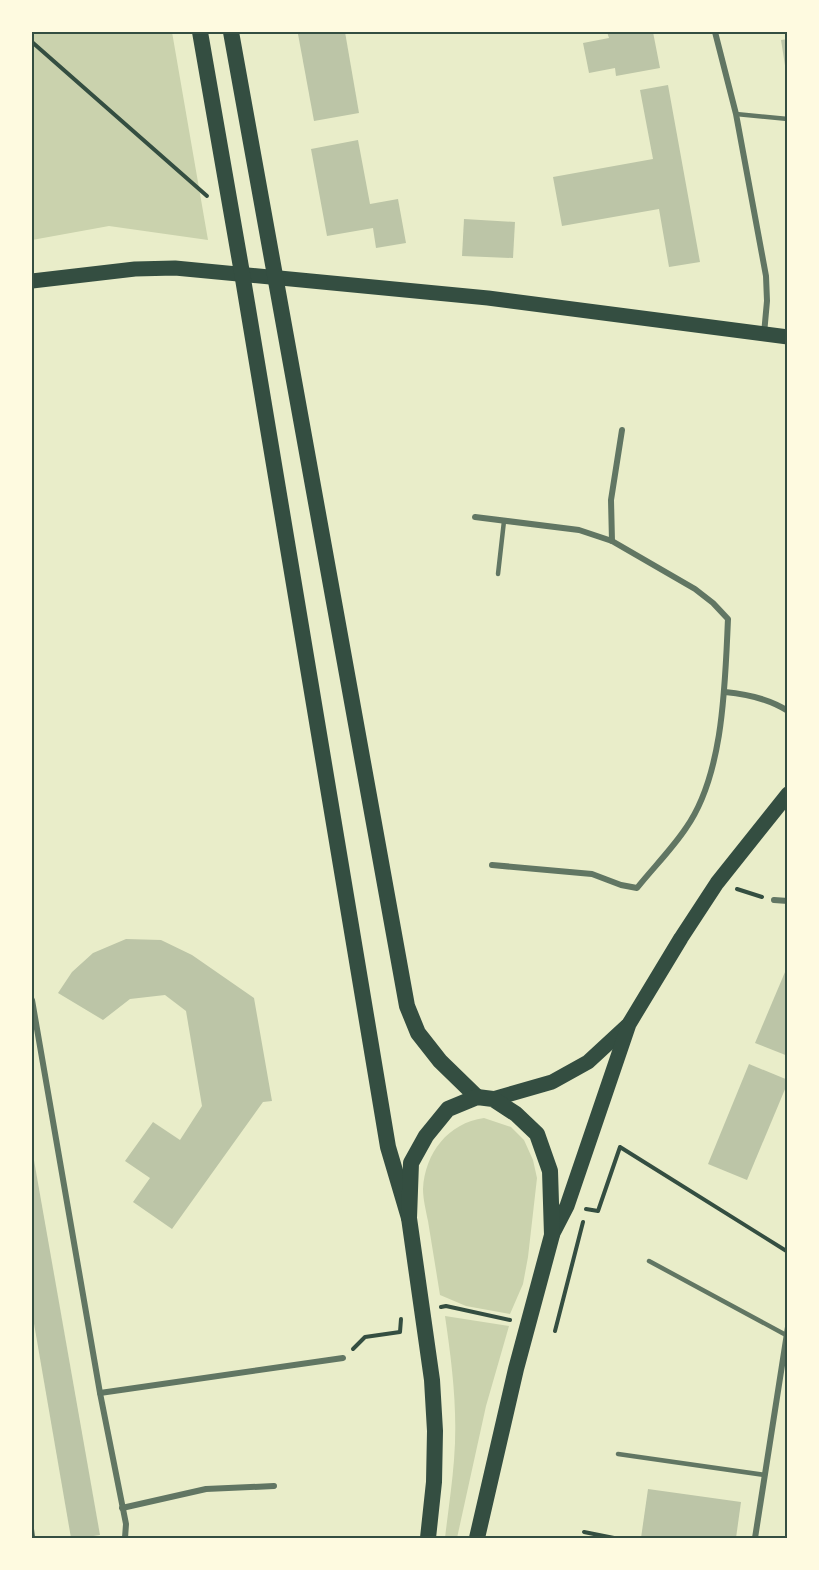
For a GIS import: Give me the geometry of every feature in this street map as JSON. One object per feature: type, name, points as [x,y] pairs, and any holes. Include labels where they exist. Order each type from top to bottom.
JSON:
[{"type":"highway","points":[[200,32],[243,273],[388,1147],[410,1218]]},
{"type":"highway","points":[[231,32],[408,1006],[418,1033],[440,1061],[485,1098],[516,1114],[537,1134],[550,1171],[552,1235],[489,1479],[477,1539]]},
{"type":"highway","points":[[428,1539],[434,1482],[435,1431],[432,1380],[410,1218],[411,1163],[426,1136],[448,1109],[485,1098]]},
{"type":"main road","points":[[32,281],[155,268],[243,273],[488,298],[788,337]]},
{"type":"main road","points":[[552,1235],[567,1206],[629,1024],[717,883],[788,794]]},
{"type":"main road","points":[[485,1098],[552,1082],[588,1062],[629,1024]]},
{"type":"street","points":[[715,32],[736,114],[766,276],[767,300],[764,335]]},
{"type":"street","points":[[612,541],[611,500],[622,430]]},
{"type":"street","points":[[475,517],[579,530],[612,541],[695,589],[728,619],[725,692],[710,778],[687,827],[637,888],[621,885],[592,874],[492,865]]},
{"type":"street","points":[[725,692],[746,693],[788,711]]},
{"type":"street","points":[[774,900],[788,901]]},
{"type":"street","points":[[32,1000],[100,1393],[126,1524],[125,1539]]},
{"type":"street","points":[[755,1539],[788,1327]]},
{"type":"street","points":[[100,1393],[343,1358]]},
{"type":"street","points":[[122,1508],[206,1489],[274,1486]]},
{"type":"lane","points":[[736,114],[788,119]]},
{"type":"lane","points":[[498,574],[504,521]]},
{"type":"lane","points":[[649,1262],[786,1335]]},
{"type":"lane","points":[[618,1454],[765,1475]]},
{"type":"path","points":[[32,42],[233,219]]},
{"type":"path","points":[[717,883],[774,900]]},
{"type":"path","points":[[555,1331],[587,1208],[598,1211],[620,1147],[788,1252]]},
{"type":"path","points":[[343,1358],[366,1337],[400,1332],[402,1312],[446,1306],[528,1324]]},
{"type":"path","points":[[32,1529],[33,1539]]},
{"type":"path","points":[[584,1532],[614,1539]]},
{"type":"green space","points":[[32,32],[172,32],[208,240],[109,226],[32,240]]},
{"type":"green space","points":[[484,1118],[511,1127],[524,1140],[533,1160],[537,1178],[523,1284],[510,1314],[466,1306],[440,1295],[424,1197],[423,1189],[428,1163],[441,1142],[460,1126]]},
{"type":"green space","points":[[445,1316],[509,1326],[486,1406],[457,1538],[445,1538],[453,1470],[455,1406]]},
{"type":"building","points":[[345,32],[359,113],[314,121],[298,34]]},
{"type":"building","points":[[607,32],[653,32],[660,68],[616,76],[615,68],[589,73],[583,43],[609,38]]},
{"type":"building","points":[[788,39],[788,72],[786,72],[781,40]]},
{"type":"building","points":[[668,85],[700,262],[669,267],[659,209],[562,226],[553,177],[653,159],[640,90]]},
{"type":"building","points":[[358,140],[370,204],[398,199],[406,243],[376,248],[373,228],[327,236],[311,149]]},
{"type":"building","points":[[464,219],[515,222],[513,258],[462,256]]},
{"type":"building","points":[[126,939],[161,940],[192,955],[254,998],[272,1101],[263,1102],[172,1229],[133,1202],[150,1178],[125,1161],[153,1122],[180,1140],[202,1106],[186,1011],[165,995],[130,999],[103,1020],[58,993],[72,972],[93,953]]},
{"type":"building","points":[[788,965],[788,1056],[755,1043]]},
{"type":"building","points":[[749,1064],[788,1080],[788,1082],[747,1180],[708,1164]]},
{"type":"building","points":[[32,1149],[100,1535],[80,1538],[71,1538],[32,1312]]},
{"type":"building","points":[[648,1489],[741,1502],[736,1538],[641,1538]]}]
